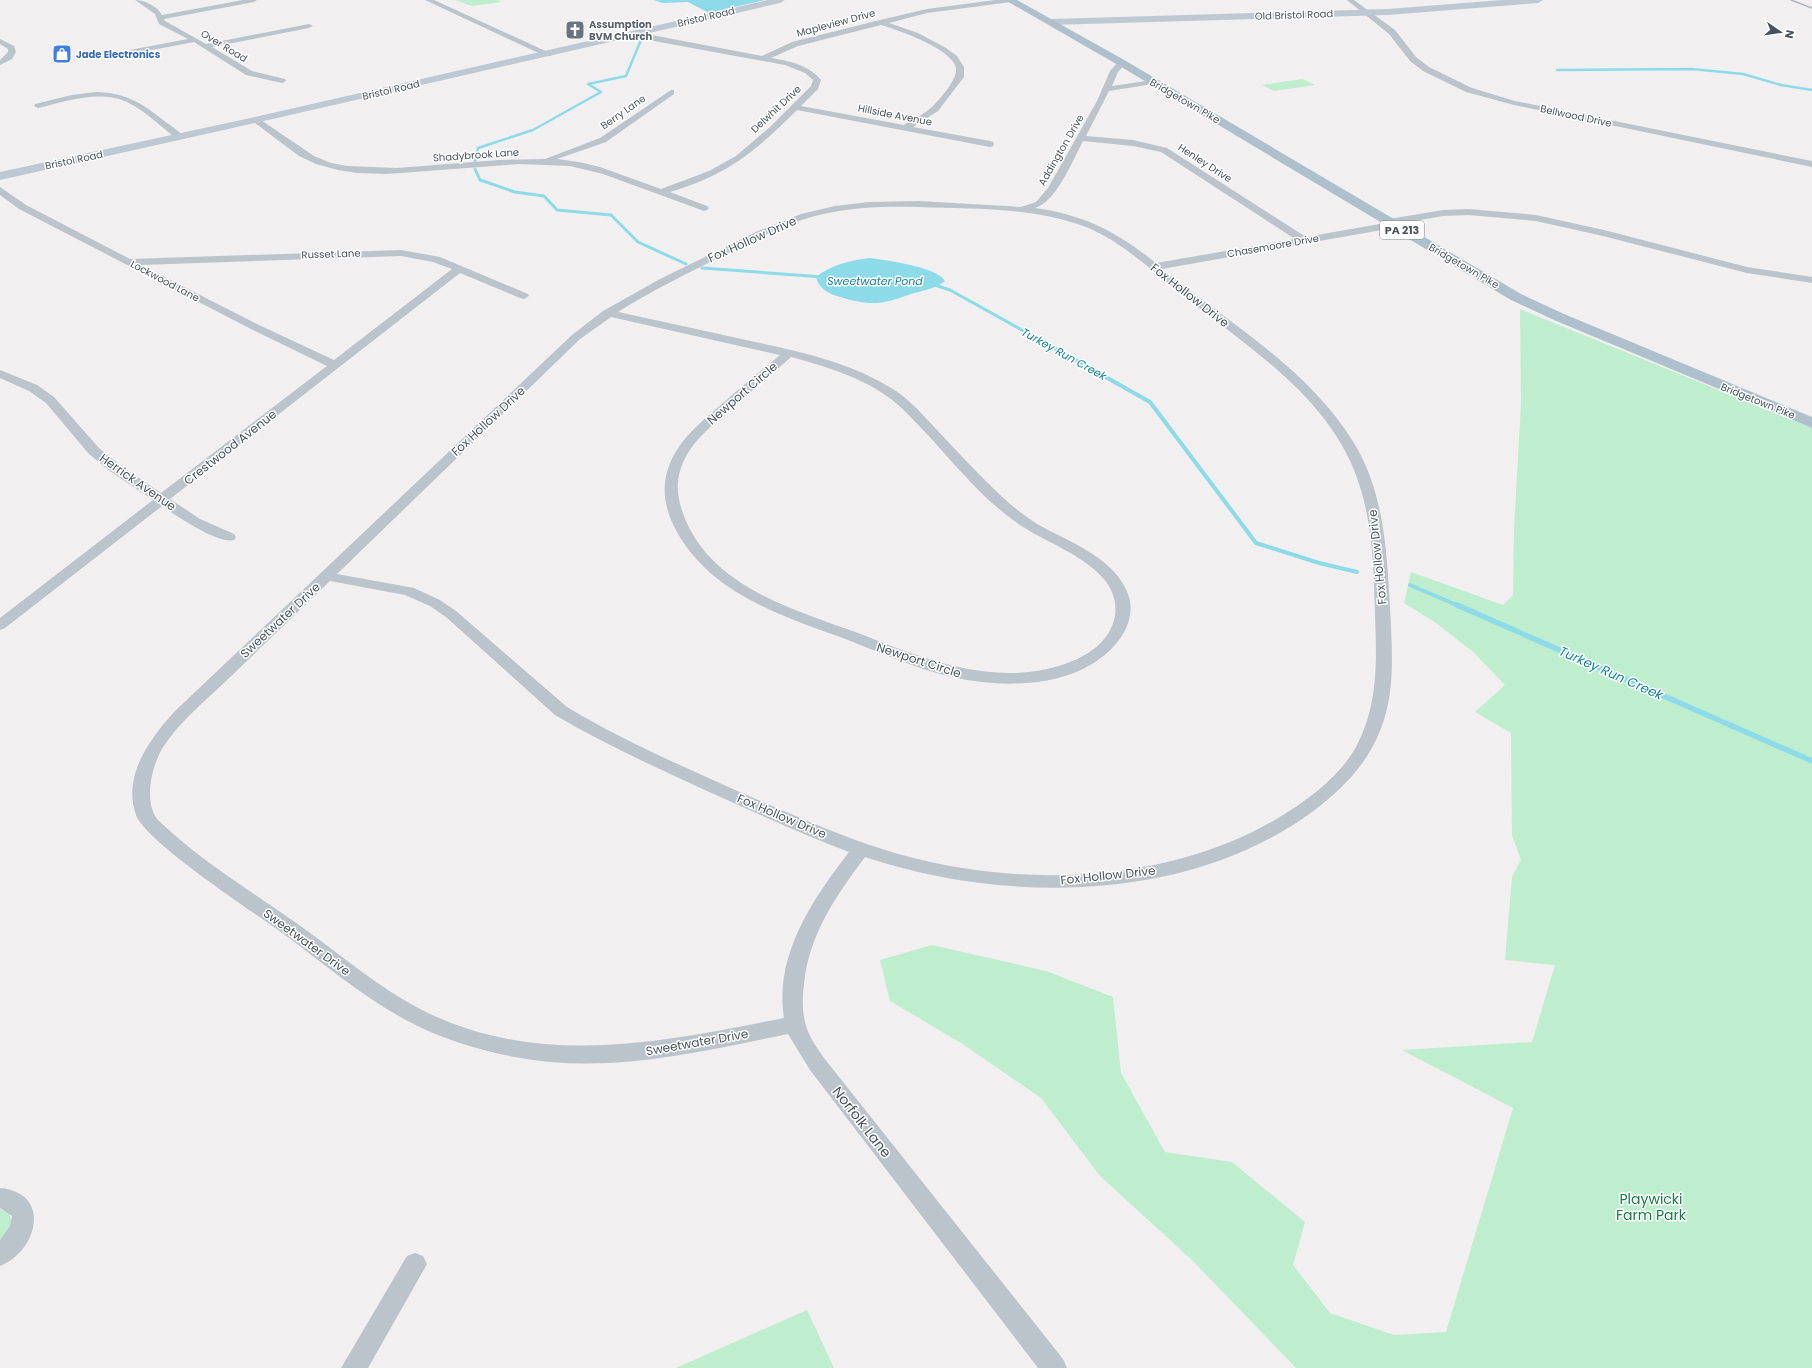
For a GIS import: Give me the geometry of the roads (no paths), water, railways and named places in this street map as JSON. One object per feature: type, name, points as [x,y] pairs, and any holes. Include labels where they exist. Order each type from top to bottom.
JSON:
[{"type":"main road","name":"Bristol Road","points":[[0,176],[548,54],[780,0]]},
{"type":"main road","name":"Bridgetown Pike","points":[[1011,0],[1516,297],[1559,317],[1812,423]]},
{"type":"main road","name":"Old Bristol Road","points":[[1050,22],[1367,13],[1436,9],[1538,0]]},
{"type":"street","points":[[138,0],[158,13],[161,17],[254,0]]},
{"type":"street","points":[[428,0],[548,54]]},
{"type":"street","name":"Mapleview Drive","points":[[764,59],[789,46],[880,22],[927,11],[1011,0]]},
{"type":"street","name":"Bellwood Drive","points":[[1350,0],[1392,32],[1421,66],[1456,84],[1483,94],[1514,103],[1811,162]]},
{"type":"street","name":"Over Road","points":[[161,17],[162,22],[195,40],[249,74],[282,81]]},
{"type":"street","points":[[880,22],[922,36],[955,58],[960,64],[962,72],[935,109],[906,128]]},
{"type":"street","points":[[205,46],[309,26]]},
{"type":"street","name":"Delwhit Drive","points":[[634,34],[795,66],[808,71],[815,77],[817,84],[795,107],[744,154],[730,164],[700,179],[660,192]]},
{"type":"street","points":[[133,52],[195,40]]},
{"type":"street","points":[[0,41],[10,48],[12,52],[9,57],[0,63]]},
{"type":"street","name":"Addington Drive","points":[[1023,209],[1039,204],[1052,189],[1106,89],[1114,71],[1122,64]]},
{"type":"street","points":[[1106,89],[1150,81]]},
{"type":"street","name":"Berry Lane","points":[[540,161],[603,140],[671,92]]},
{"type":"street","points":[[38,106],[80,96],[122,98],[133,102],[180,137]]},
{"type":"street","name":"Hillside Avenue","points":[[795,107],[990,144]]},
{"type":"street","name":"Shadybrook Lane","points":[[255,120],[310,157],[330,165],[350,169],[381,172],[414,171],[540,161],[572,164],[594,168],[704,208]]},
{"type":"street","name":"Henley Drive","points":[[1080,138],[1133,143],[1168,152],[1305,241]]},
{"type":"street","name":"Lockwood Lane","points":[[0,190],[14,202],[26,209],[224,312],[335,365]]},
{"type":"street","name":"Fox Hollow Drive","points":[[885,204],[1023,209],[1060,216],[1102,231],[1113,237],[1287,372],[1304,388],[1333,422],[1345,440],[1362,472],[1374,514],[1383,613],[1384,684],[1382,702],[1364,748],[1352,766],[1327,793],[1277,828],[1258,838],[1222,853],[1181,865],[1142,873],[1073,880],[1026,880],[998,878],[955,873],[904,862],[861,849],[793,822],[659,762],[580,723],[561,711],[451,614],[422,596],[391,587],[327,576],[576,338],[607,314],[657,283],[780,224],[814,213],[854,206],[885,204]]},
{"type":"street","points":[[1394,225],[1473,218],[1478,214],[1514,216],[1552,221],[1748,270],[1812,280]]},
{"type":"street","name":"Chasemoore Drive","points":[[1153,267],[1394,225]]},
{"type":"street","name":"Russet Lane","points":[[129,262],[388,252],[425,256],[460,268],[524,296]]},
{"type":"street","name":"Crestwood Avenue","points":[[2,622],[460,268]]},
{"type":"street","name":"Newport Circle","points":[[607,314],[789,353],[839,368],[868,380],[893,395],[913,411],[997,500],[1030,526],[1073,549],[1100,567],[1119,590],[1124,607],[1123,616],[1114,637],[1101,650],[1085,661],[1053,673],[1012,679],[978,678],[930,666],[788,612],[741,588],[719,574],[702,559],[688,542],[680,528],[670,492],[671,478],[677,461],[701,429],[789,353]]},
{"type":"street","name":"Herrick Avenue","points":[[0,374],[22,383],[46,397],[60,410],[94,451],[115,468],[195,522],[228,537]]},
{"type":"street","name":"Sweetwater Drive","points":[[327,576],[180,716],[152,750],[145,765],[142,781],[142,802],[146,818],[157,829],[187,855],[367,987],[400,1008],[429,1023],[463,1035],[497,1045],[530,1051],[564,1054],[607,1055],[644,1053],[676,1048],[795,1024]]},
{"type":"street","name":"Norfolk Lane","points":[[861,849],[823,900],[812,920],[800,950],[794,975],[793,1006],[795,1024],[806,1048],[817,1064],[1054,1368]]},
{"type":"street","points":[[0,1198],[5,1198],[19,1206],[24,1214],[22,1227],[13,1242],[0,1255]]},
{"type":"street","points":[[354,1368],[415,1264]]},
{"type":"water","points":[[654,0],[765,0],[709,13],[688,2],[662,3]]},
{"type":"water","name":"Sweetwater Pond","points":[[870,258],[899,262],[922,268],[940,276],[945,281],[931,288],[894,300],[870,303],[851,300],[832,294],[822,288],[817,281],[816,277],[828,269],[856,260]]},
{"type":"waterway","name":"Turkey Run Creek","points":[[477,153],[478,148],[533,130],[601,92],[588,84],[626,76],[641,40]]},
{"type":"waterway","points":[[1557,70],[1692,69],[1743,74],[1781,85],[1812,90]]},
{"type":"waterway","name":"Turkey Run Creek","points":[[475,161],[477,152]]},
{"type":"waterway","name":"Turkey Run Creek","points":[[475,169],[480,180],[515,192],[544,196],[557,210],[611,215],[638,242],[686,264]]},
{"type":"waterway","name":"Turkey Run Creek","points":[[702,268],[823,277]]},
{"type":"waterway","name":"Turkey Run Creek","points":[[932,284],[950,290],[1058,350]]},
{"type":"waterway","name":"Turkey Run Creek","points":[[1056,349],[1150,402],[1256,543],[1319,563],[1357,572]]},
{"type":"waterway","name":"Turkey Run Creek","points":[[1410,585],[1459,606]]},
{"type":"waterway","name":"Turkey Run Creek","points":[[1457,605],[1812,761]]},
{"type":"railway","points":[[1791,0],[1812,8]]},
{"type":"place","name":"Assumption BVM Church","points":[[575,30]]},
{"type":"place","name":"Jade Electronics","points":[[62,54]]},
{"type":"park label","name":"Playwicki Farm Park","points":[[1651,1208]]}]
